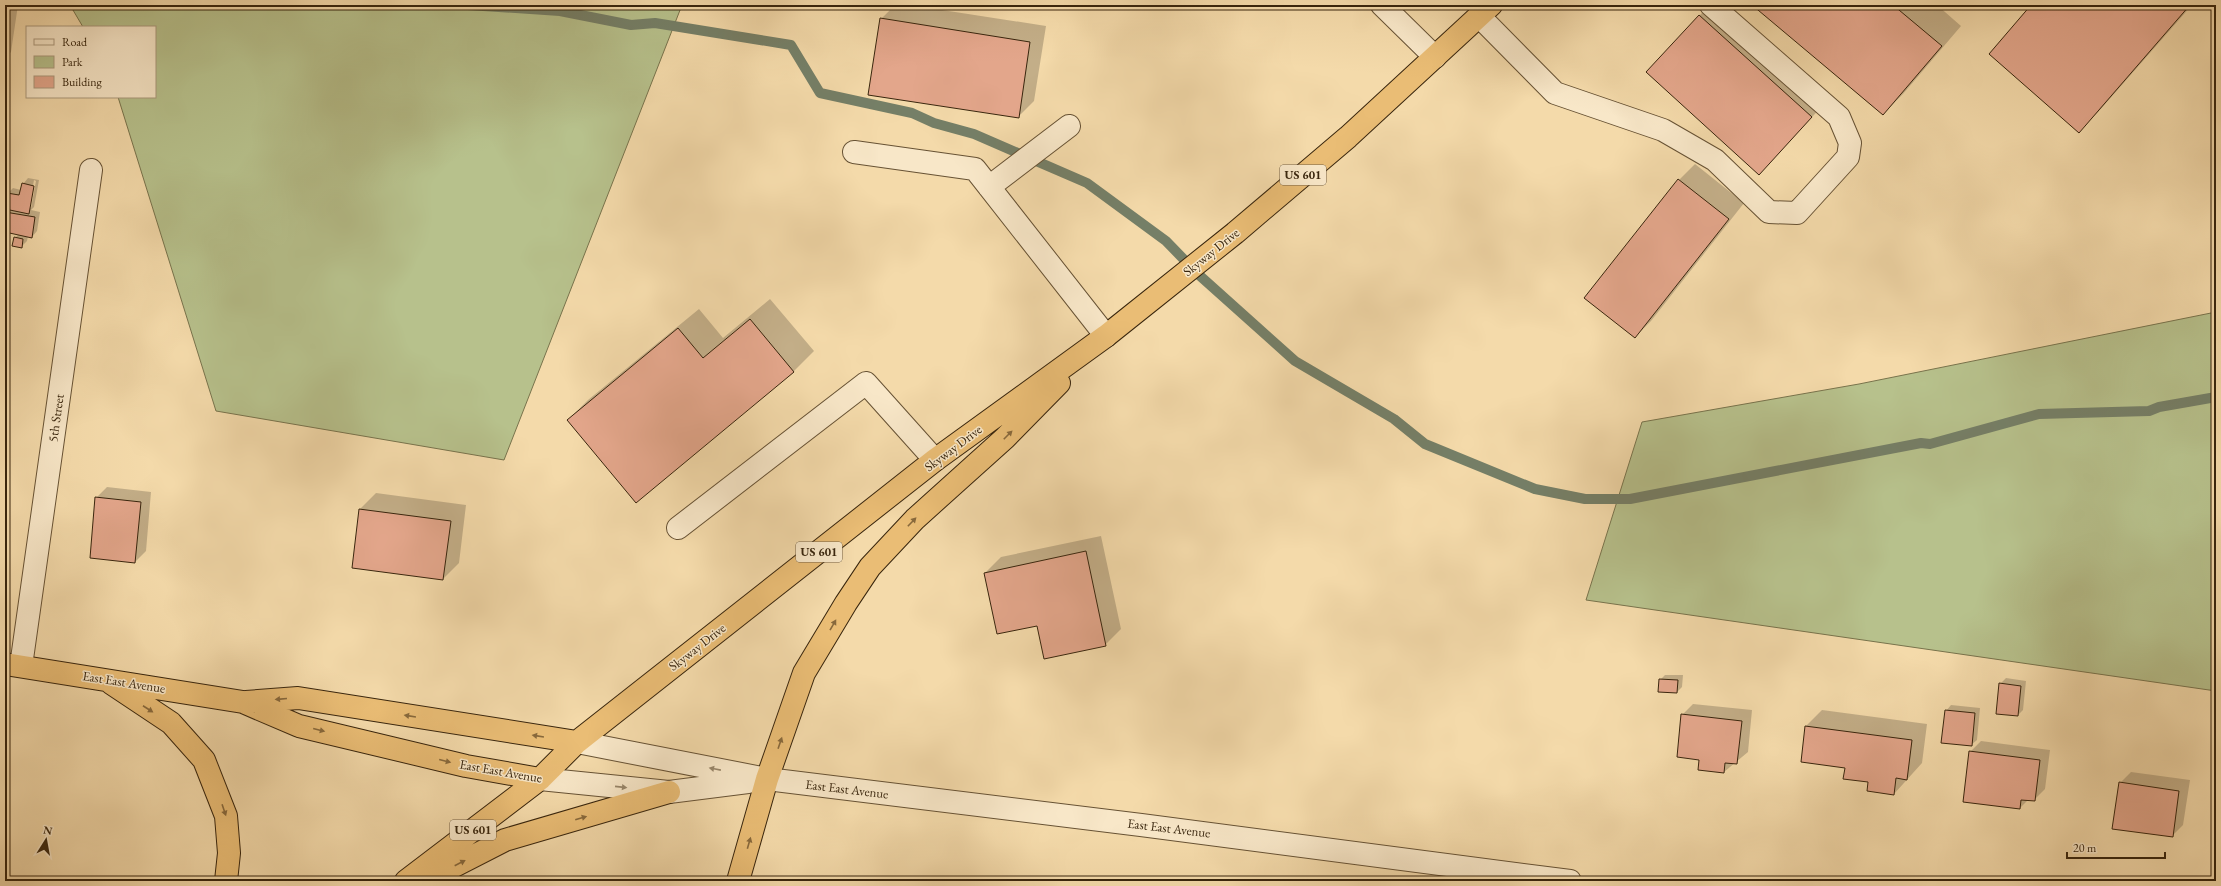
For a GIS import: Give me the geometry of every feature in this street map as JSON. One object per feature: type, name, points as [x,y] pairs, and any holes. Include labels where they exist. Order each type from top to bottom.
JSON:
[{"type":"highway","name":"Skyway Drive","points":[[406,881],[540,779],[577,742],[936,460],[1106,336],[1235,233],[1348,136],[1485,10]]},
{"type":"highway","name":"US 601","points":[[738,881],[767,780],[804,673],[846,603],[870,567],[915,519],[1005,438],[1106,336]]},
{"type":"highway","name":"East East Avenue","points":[[13,665],[243,702],[298,698],[577,742]]},
{"type":"highway","points":[[105,679],[171,723],[204,760],[226,816],[229,853],[226,881]]},
{"type":"highway","name":"East East Avenue","points":[[243,702],[299,726],[466,766],[540,779]]},
{"type":"highway","points":[[425,881],[505,840],[669,792]]},
{"type":"street","points":[[1382,5],[1435,57]]},
{"type":"street","points":[[1485,10],[1555,93],[1664,130],[1715,160],[1769,212],[1797,213],[1848,157],[1850,143],[1840,117],[1711,5]]},
{"type":"street","points":[[988,187],[1069,126]]},
{"type":"street","points":[[854,152],[975,169],[1106,336]]},
{"type":"street","name":"5th Street","points":[[13,665],[90,170]]},
{"type":"street","points":[[678,528],[866,383],[936,460]]},
{"type":"street","name":"East East Avenue","points":[[577,742],[767,780],[1141,824],[1480,875],[1570,881]]},
{"type":"street","name":"East East Avenue","points":[[540,779],[669,792],[767,780]]},
{"type":"green space","points":[[70,5],[682,5],[504,460],[216,411],[118,98],[156,98],[156,26],[82,26]]},
{"type":"green space","points":[[2216,312],[2216,691],[1586,600],[1642,422],[1859,384]]},
{"type":"building","points":[[5,5],[9,5],[5,35]]},
{"type":"building","points":[[1752,5],[1893,5],[1942,46],[1883,115]]},
{"type":"building","points":[[2031,5],[2190,5],[2079,133],[1989,54]]},
{"type":"building","points":[[1699,15],[1812,117],[1759,175],[1646,72]]},
{"type":"building","points":[[880,18],[1030,42],[1019,118],[868,95]]},
{"type":"building","points":[[1678,179],[1729,219],[1635,338],[1584,298]]},
{"type":"building","points":[[22,183],[34,186],[29,214],[5,209],[7,193],[19,195]]},
{"type":"building","points":[[5,212],[35,217],[32,238],[5,232]]},
{"type":"building","points":[[14,237],[23,239],[22,248],[12,246]]},
{"type":"building","points":[[750,319],[794,372],[636,503],[567,420],[678,328],[703,358]]},
{"type":"building","points":[[95,497],[141,502],[135,563],[90,558]]},
{"type":"building","points":[[359,509],[451,521],[443,580],[352,568]]},
{"type":"building","points":[[1086,551],[1106,646],[1044,659],[1037,626],[997,634],[984,573]]},
{"type":"building","points":[[1659,679],[1678,680],[1677,693],[1658,692]]},
{"type":"building","points":[[1999,683],[2021,686],[2018,716],[1996,714]]},
{"type":"building","points":[[1945,710],[1975,713],[1972,746],[1941,743]]},
{"type":"building","points":[[1681,714],[1742,721],[1737,764],[1725,763],[1724,773],[1698,770],[1699,760],[1677,757]]},
{"type":"building","points":[[1805,726],[1912,740],[1907,780],[1896,778],[1894,795],[1867,791],[1868,782],[1843,779],[1845,768],[1801,762]]},
{"type":"building","points":[[1969,751],[2040,760],[2035,801],[2021,800],[2020,809],[1963,802]]},
{"type":"building","points":[[2119,782],[2179,791],[2173,837],[2112,829]]},
{"type":"waterway","points":[[468,5],[560,11],[631,25],[655,23],[791,45],[820,93],[912,113],[934,123],[974,134],[1087,183],[1166,241],[1199,275],[1295,361],[1394,419],[1425,444],[1535,489],[1585,499],[1630,499],[1921,443],[1930,444],[2039,414],[2149,411],[2159,407],[2216,397]]}]
